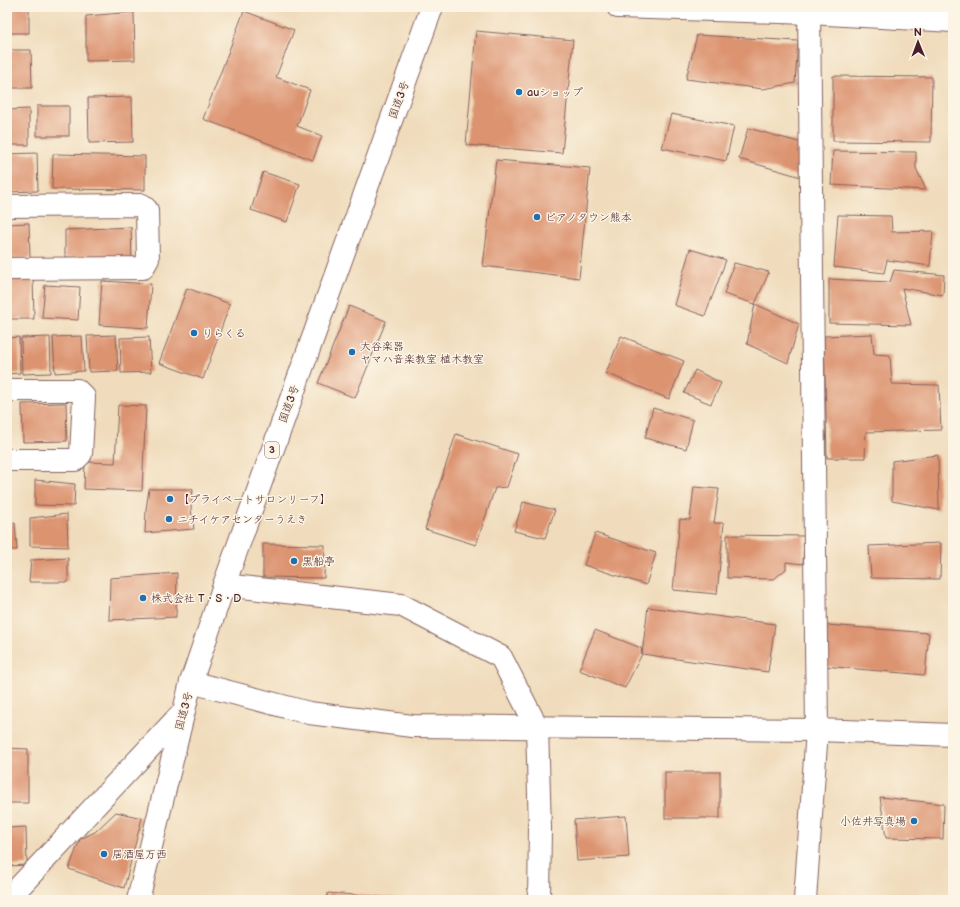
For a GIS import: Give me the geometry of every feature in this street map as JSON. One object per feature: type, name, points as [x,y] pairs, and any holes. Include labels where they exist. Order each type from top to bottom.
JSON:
[{"type":"main road","name":"国道3号","points":[[138,900],[183,712],[224,584],[432,7]]},
{"type":"main road","points":[[618,7],[809,10],[953,21]]},
{"type":"main road","points":[[805,900],[817,730],[809,10]]},
{"type":"main road","points":[[7,206],[142,205],[147,210],[148,259],[143,268],[7,269]]},
{"type":"main road","points":[[7,390],[77,390],[84,396],[81,454],[75,460],[7,460]]},
{"type":"main road","points":[[224,584],[401,605],[501,658],[537,727],[540,828],[539,900]]},
{"type":"main road","points":[[192,682],[317,714],[412,726],[817,730],[953,735]]},
{"type":"main road","points":[[7,900],[183,712]]},
{"type":"building","points":[[7,7],[29,7],[29,33],[7,33]]},
{"type":"building","points":[[244,11],[294,30],[276,77],[310,90],[297,126],[322,136],[313,160],[203,119]]},
{"type":"building","points":[[134,12],[135,60],[86,61],[86,16]]},
{"type":"building","name":"auショップ","points":[[476,31],[573,40],[562,153],[466,145]]},
{"type":"building","points":[[697,35],[798,41],[795,83],[763,89],[686,79]]},
{"type":"building","points":[[7,50],[31,50],[32,88],[7,88]]},
{"type":"building","points":[[833,76],[932,77],[931,142],[833,141]]},
{"type":"building","points":[[132,97],[133,142],[89,143],[88,98]]},
{"type":"building","points":[[37,106],[69,106],[69,136],[37,136]]},
{"type":"building","points":[[29,109],[29,145],[7,145],[7,110]]},
{"type":"building","points":[[671,114],[734,126],[726,161],[662,148]]},
{"type":"building","points":[[748,128],[802,143],[801,177],[739,159]]},
{"type":"building","points":[[833,151],[916,152],[916,168],[926,190],[831,185]]},
{"type":"building","points":[[37,153],[38,191],[7,192],[7,154]]},
{"type":"building","points":[[53,154],[145,156],[145,190],[52,189]]},
{"type":"building","name":"ピアノタウン熊本","points":[[496,160],[590,168],[579,278],[483,266]]},
{"type":"building","points":[[263,172],[300,184],[287,222],[251,210]]},
{"type":"building","points":[[838,215],[891,216],[892,232],[933,231],[930,266],[887,260],[884,273],[834,267]]},
{"type":"building","points":[[29,223],[30,258],[7,259],[7,224]]},
{"type":"building","points":[[131,227],[132,261],[65,257],[65,230]]},
{"type":"building","points":[[690,249],[726,260],[705,316],[674,305]]},
{"type":"building","points":[[734,263],[769,272],[755,304],[724,294]]},
{"type":"building","points":[[894,270],[944,275],[943,295],[902,288],[911,325],[829,323],[829,279],[890,282]]},
{"type":"building","points":[[7,275],[33,275],[34,319],[7,319]]},
{"type":"building","points":[[102,281],[151,284],[148,328],[99,325]]},
{"type":"building","points":[[45,285],[80,287],[78,320],[42,318]]},
{"type":"building","name":"りらくる","points":[[187,288],[230,304],[203,379],[159,363]]},
{"type":"building","points":[[755,304],[799,324],[788,363],[747,344]]},
{"type":"building","name":"大谷楽器 ヤマハ音楽教室 植木教室","points":[[349,306],[386,321],[355,398],[318,383]]},
{"type":"building","points":[[872,334],[874,354],[890,355],[892,384],[939,385],[941,430],[866,432],[865,458],[827,458],[824,336]]},
{"type":"building","points":[[116,335],[118,371],[89,372],[87,336]]},
{"type":"building","points":[[82,336],[84,371],[55,373],[53,337]]},
{"type":"building","points":[[621,336],[684,361],[669,399],[606,373]]},
{"type":"building","points":[[19,337],[20,373],[7,374],[7,338]]},
{"type":"building","points":[[50,337],[51,373],[22,374],[21,338]]},
{"type":"building","points":[[149,337],[151,372],[121,373],[120,338]]},
{"type":"building","points":[[695,370],[721,383],[711,404],[684,393]]},
{"type":"building","points":[[66,403],[67,441],[23,442],[22,404]]},
{"type":"building","points":[[118,405],[146,406],[142,491],[84,489],[85,462],[115,463]]},
{"type":"building","points":[[653,408],[693,420],[686,449],[645,438]]},
{"type":"building","points":[[456,434],[518,454],[507,487],[495,488],[476,545],[425,529]]},
{"type":"building","points":[[938,455],[939,510],[892,501],[892,461]]},
{"type":"building","points":[[35,480],[75,484],[74,506],[35,505]]},
{"type":"building","points":[[7,483],[9,483],[10,514],[7,514]]},
{"type":"building","points":[[694,487],[719,489],[714,523],[724,523],[717,594],[673,590],[680,519],[690,520]]},
{"type":"building","points":[[149,489],[193,489],[191,509],[194,529],[145,533]]},
{"type":"building","points":[[523,502],[555,510],[545,538],[514,531]]},
{"type":"building","points":[[67,514],[68,547],[30,546],[30,518]]},
{"type":"building","points":[[15,523],[17,550],[7,550],[7,524]]},
{"type":"building","points":[[595,533],[656,553],[646,585],[584,565]]},
{"type":"building","points":[[727,535],[804,536],[803,564],[786,562],[786,569],[774,579],[727,578]]},
{"type":"building","points":[[941,543],[940,579],[871,578],[869,546]]},
{"type":"building","name":"黒船亭","points":[[263,544],[325,545],[324,578],[263,577]]},
{"type":"building","points":[[68,558],[68,582],[29,582],[31,560]]},
{"type":"building","name":"株式会社 T・S・D","points":[[177,573],[176,617],[109,620],[110,578]]},
{"type":"building","points":[[648,607],[775,624],[768,672],[642,654]]},
{"type":"building","points":[[828,625],[929,633],[925,675],[824,666]]},
{"type":"building","points":[[595,630],[641,648],[642,654],[625,688],[579,670]]},
{"type":"building","points":[[7,748],[28,749],[28,803],[7,803]]},
{"type":"building","points":[[665,772],[720,772],[720,818],[665,818]]},
{"type":"building","name":"小佐井写真場","points":[[880,797],[944,804],[943,839],[886,838]]},
{"type":"building","name":"居酒屋万西","points":[[116,812],[142,818],[124,888],[69,869],[80,839],[95,832]]},
{"type":"building","points":[[626,816],[629,857],[577,861],[574,820]]},
{"type":"building","points":[[26,827],[27,865],[7,866],[7,828]]},
{"type":"building","points":[[328,893],[407,899],[407,900],[327,900]]},
{"type":"place","name":"auショップ","points":[[519,92]]},
{"type":"place","name":"ピアノタウン熊本","points":[[537,217]]},
{"type":"place","name":"りらくる","points":[[194,333]]},
{"type":"place","name":"大谷楽器 ヤマハ音楽教室 植木教室","points":[[352,352]]},
{"type":"place","name":"【プライベートサロンリーフ】","points":[[170,499]]},
{"type":"place","name":"ニチイケアセンターうえき","points":[[169,519]]},
{"type":"place","name":"黒船亭","points":[[294,561]]},
{"type":"place","name":"株式会社 T・S・D","points":[[143,598]]},
{"type":"place","name":"小佐井写真場","points":[[914,821]]},
{"type":"place","name":"居酒屋万西","points":[[104,854]]}]
